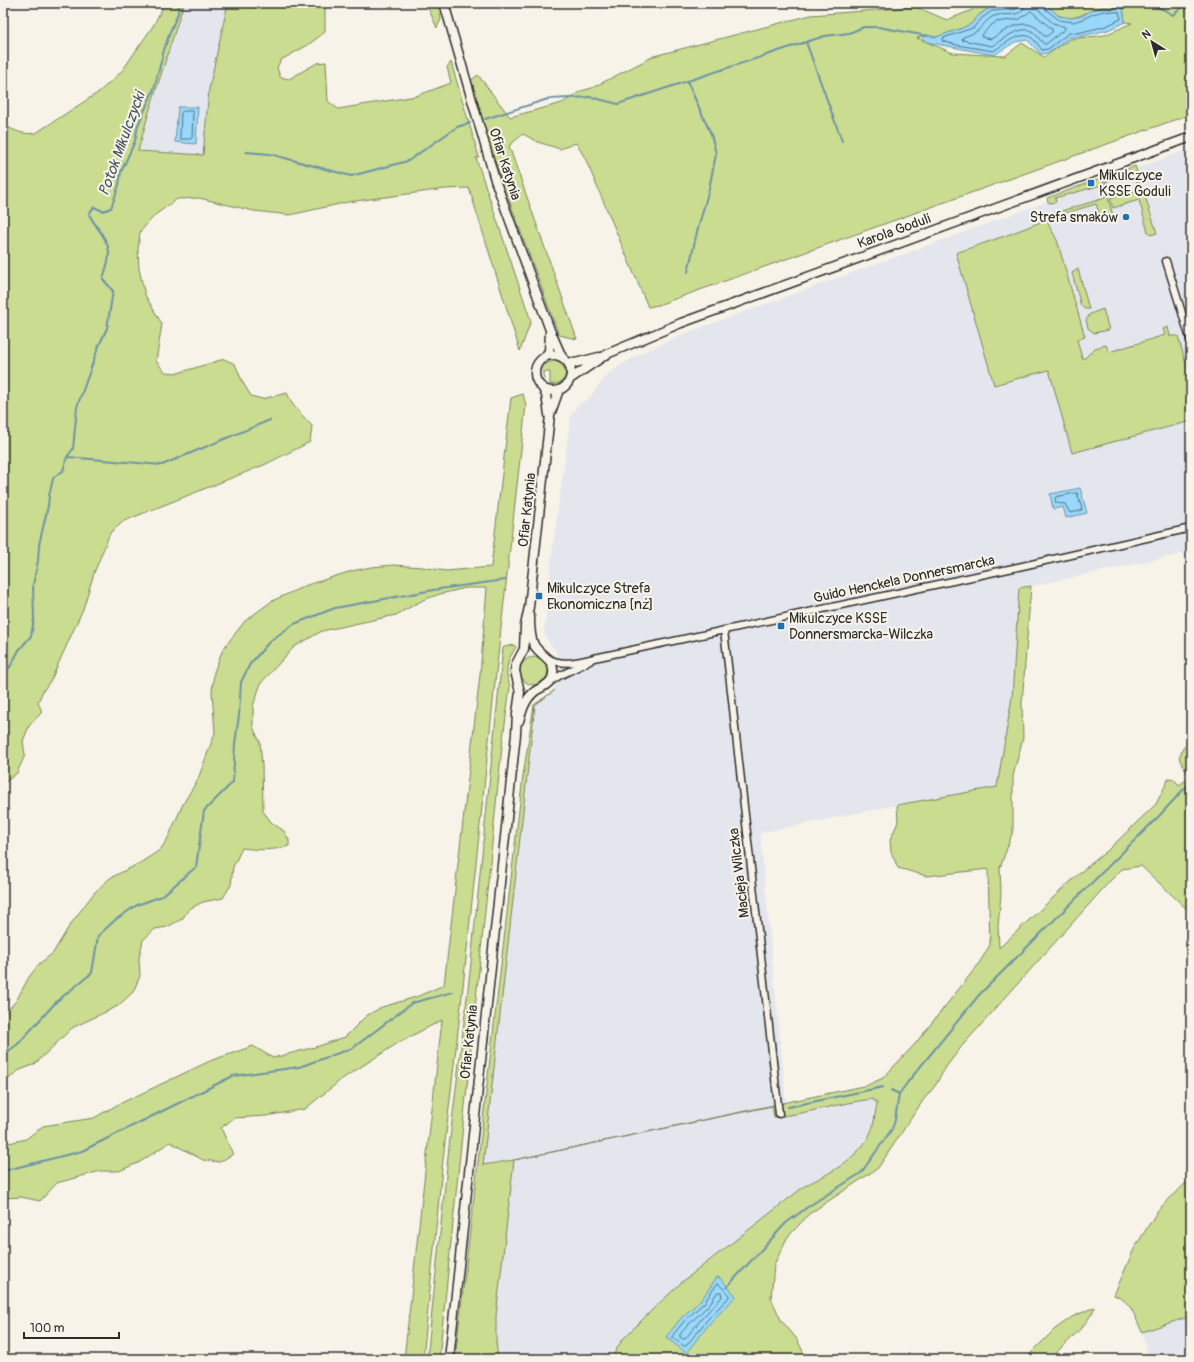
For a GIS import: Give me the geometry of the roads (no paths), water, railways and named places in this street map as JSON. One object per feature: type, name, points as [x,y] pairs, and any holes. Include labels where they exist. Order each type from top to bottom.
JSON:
[{"type":"street","name":"Ofiar Katynia","points":[[444,3],[495,180],[550,330],[565,360]]},
{"type":"street","name":"Karola Goduli","points":[[565,360],[575,363],[607,354],[681,323],[1191,137]]},
{"type":"street","points":[[1166,261],[1191,342]]},
{"type":"street","name":"Ofiar Katynia","points":[[544,358],[549,351],[550,330]]},
{"type":"street","name":"Karola Goduli","points":[[570,379],[607,354]]},
{"type":"street","points":[[554,355],[565,360],[571,370],[570,379],[563,388],[551,391],[542,387],[536,379],[535,374],[537,365],[544,358],[554,355]]},
{"type":"street","name":"Ofiar Katynia","points":[[542,387],[546,394],[550,416]]},
{"type":"street","name":"Ofiar Katynia","points":[[449,1359],[520,692],[515,671],[516,664],[524,650],[525,626],[529,607],[550,416],[558,390]]},
{"type":"street","name":"Guido Henckela Donnersmarcka","points":[[545,656],[557,663],[599,657],[1018,567],[1191,528]]},
{"type":"street","name":"Ofiar Katynia","points":[[516,727],[528,700],[537,690],[543,688],[549,683],[552,678],[553,671],[551,662],[534,645],[532,639],[529,607]]},
{"type":"street","name":"Macieja Wilczka","points":[[724,630],[779,1114]]},
{"type":"street","points":[[519,659],[530,652],[545,656]]},
{"type":"street","name":"Guido Henckela Donnersmarcka","points":[[549,683],[558,676],[599,657]]},
{"type":"street","points":[[518,682],[525,688],[537,690]]},
{"type":"water","points":[[1043,3],[1059,16],[1072,18],[1082,16],[1092,10],[1104,7],[1113,9],[1123,8],[1125,22],[1108,30],[1078,37],[1070,37],[1049,53],[1041,54],[1027,40],[1015,42],[994,55],[931,43],[922,38],[926,35],[936,37],[960,29],[971,24],[979,15],[991,7]]},
{"type":"water","points":[[178,107],[198,107],[196,144],[175,142]]},
{"type":"water","points":[[1080,488],[1087,513],[1066,518],[1063,507],[1053,509],[1050,494]]},
{"type":"water","points":[[717,1277],[720,1278],[736,1296],[710,1323],[686,1353],[666,1337],[682,1317],[701,1300]]},
{"type":"waterway","name":"Potok Mikulczycki","points":[[3,673],[10,667],[19,650],[31,636],[34,619],[33,585],[38,561],[39,545],[53,479],[63,471],[67,457],[73,449],[77,407],[98,348],[107,328],[113,291],[103,279],[109,254],[107,243],[89,214],[94,207],[103,211],[111,208],[119,185],[121,172],[135,141],[138,125],[154,89],[164,50],[178,13],[179,3]]},
{"type":"waterway","points":[[1122,8],[1134,4],[1144,4],[1160,8],[1173,15],[1187,3]]},
{"type":"waterway","points":[[485,119],[548,99],[591,97],[618,104],[825,36],[849,33],[864,27],[878,27],[928,36]]},
{"type":"waterway","points":[[806,42],[842,141]]},
{"type":"waterway","points":[[687,81],[711,134],[716,154],[709,189],[688,272]]},
{"type":"waterway","points":[[246,152],[270,154],[351,176],[408,161],[457,127],[470,123]]},
{"type":"waterway","points":[[67,457],[162,465],[270,420]]},
{"type":"waterway","points":[[3,1055],[18,1044],[57,1001],[92,973],[98,936],[115,920],[137,905],[162,896],[196,867],[204,811],[233,782],[241,682],[250,664],[270,641],[294,624],[335,608],[439,589],[505,580]]},
{"type":"waterway","points":[[726,1288],[786,1223],[809,1206],[861,1173],[892,1129],[899,1094],[979,995],[1159,816],[1183,790],[1191,784]]},
{"type":"waterway","points":[[3,1171],[82,1151],[233,1076],[299,1067],[353,1048],[412,1003],[453,992]]},
{"type":"waterway","points":[[788,1107],[883,1087]]},
{"type":"waterway","points":[[891,1090],[899,1094]]},
{"type":"place","name":"Mikulczyce KSSE Goduli","points":[[1091,183]]},
{"type":"place","name":"Strefa smaków","points":[[1126,217]]},
{"type":"place","name":"Mikulczyce Strefa Ekonomiczna [nż]","points":[[539,596]]},
{"type":"place","name":"Mikulczyce KSSE Donnersmarcka-Wilczka","points":[[781,626]]}]
